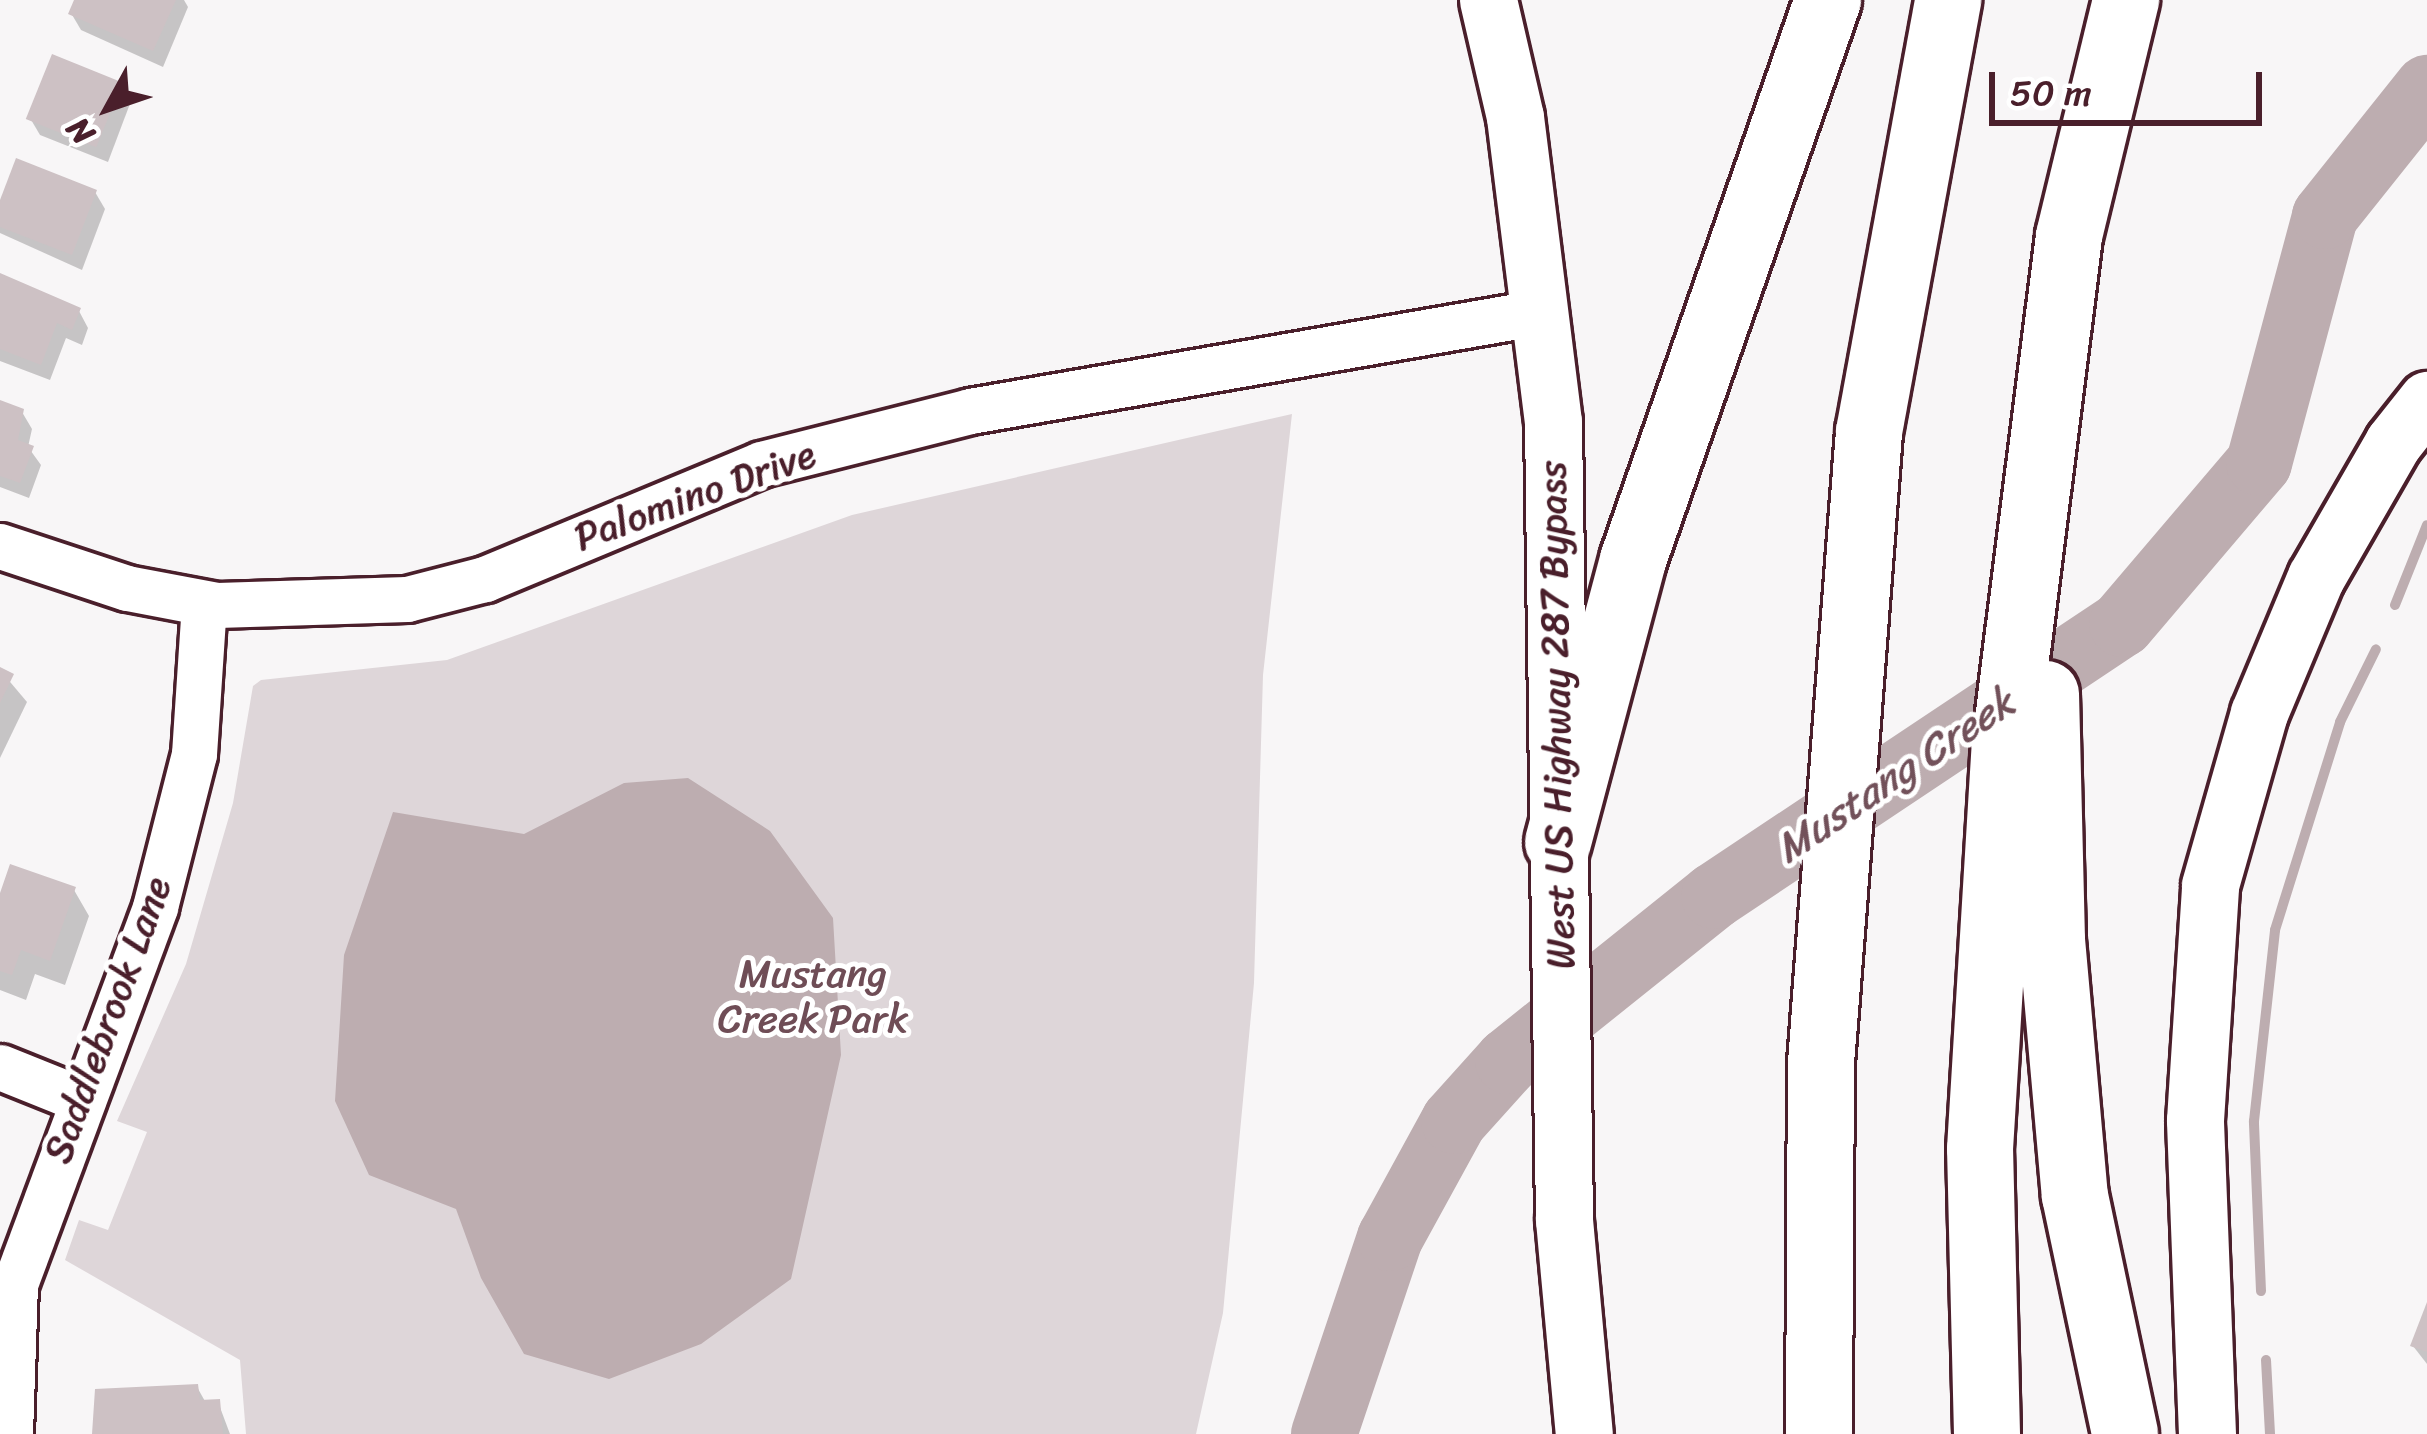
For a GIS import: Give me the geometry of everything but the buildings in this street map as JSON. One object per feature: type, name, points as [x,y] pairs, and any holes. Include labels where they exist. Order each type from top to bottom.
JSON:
[{"type":"highway","points":[[1558,862],[1633,560],[1828,0]]},
{"type":"highway","points":[[1819,1434],[1821,1063],[1869,432],[1948,0]]},
{"type":"highway","points":[[1987,1434],[1980,1149],[2005,745],[2068,236],[2126,0]]},
{"type":"highway","points":[[2038,506],[2051,888],[2084,1268],[2125,1434]]},
{"type":"main road","name":"West US Highway 287 Bypass","points":[[1488,0],[1515,117],[1553,422],[1564,1220],[1584,1434]]},
{"type":"main road","points":[[2207,1434],[2195,1120],[2210,885],[2259,713],[2316,577],[2393,443],[2427,400]]},
{"type":"street","name":"Palomino Drive","points":[[0,547],[127,589],[204,603],[407,599],[485,579],[761,464],[946,417],[1540,312]]},
{"type":"street","name":"Saddlebrook Lane","points":[[10,1434],[16,1284],[80,1099],[155,907],[194,754],[204,603]]},
{"type":"street","points":[[0,1067],[80,1099]]},
{"type":"green space","name":"Mustang Creek Park","points":[[1292,414],[1263,675],[1254,983],[1223,1313],[1196,1434],[246,1434],[240,1360],[65,1260],[79,1220],[108,1230],[147,1132],[117,1121],[186,964],[233,803],[253,686],[261,680],[447,660],[852,515]]},
{"type":"shaded area","points":[[688,778],[770,831],[833,918],[841,1055],[791,1279],[701,1344],[609,1379],[524,1354],[481,1278],[456,1209],[369,1175],[335,1101],[344,955],[393,812],[524,834],[624,783]]},
{"type":"waterway","name":"Mustang Creek","points":[[1324,1434],[1390,1238],[1454,1121],[1508,1061],[1714,896],[2122,624],[2259,463],[2325,216],[2427,88]]},
{"type":"waterway","points":[[2395,605],[2427,525]]},
{"type":"waterway","points":[[2261,1291],[2254,1121],[2275,930],[2340,722],[2376,649]]},
{"type":"waterway","points":[[2266,1360],[2270,1434]]}]
